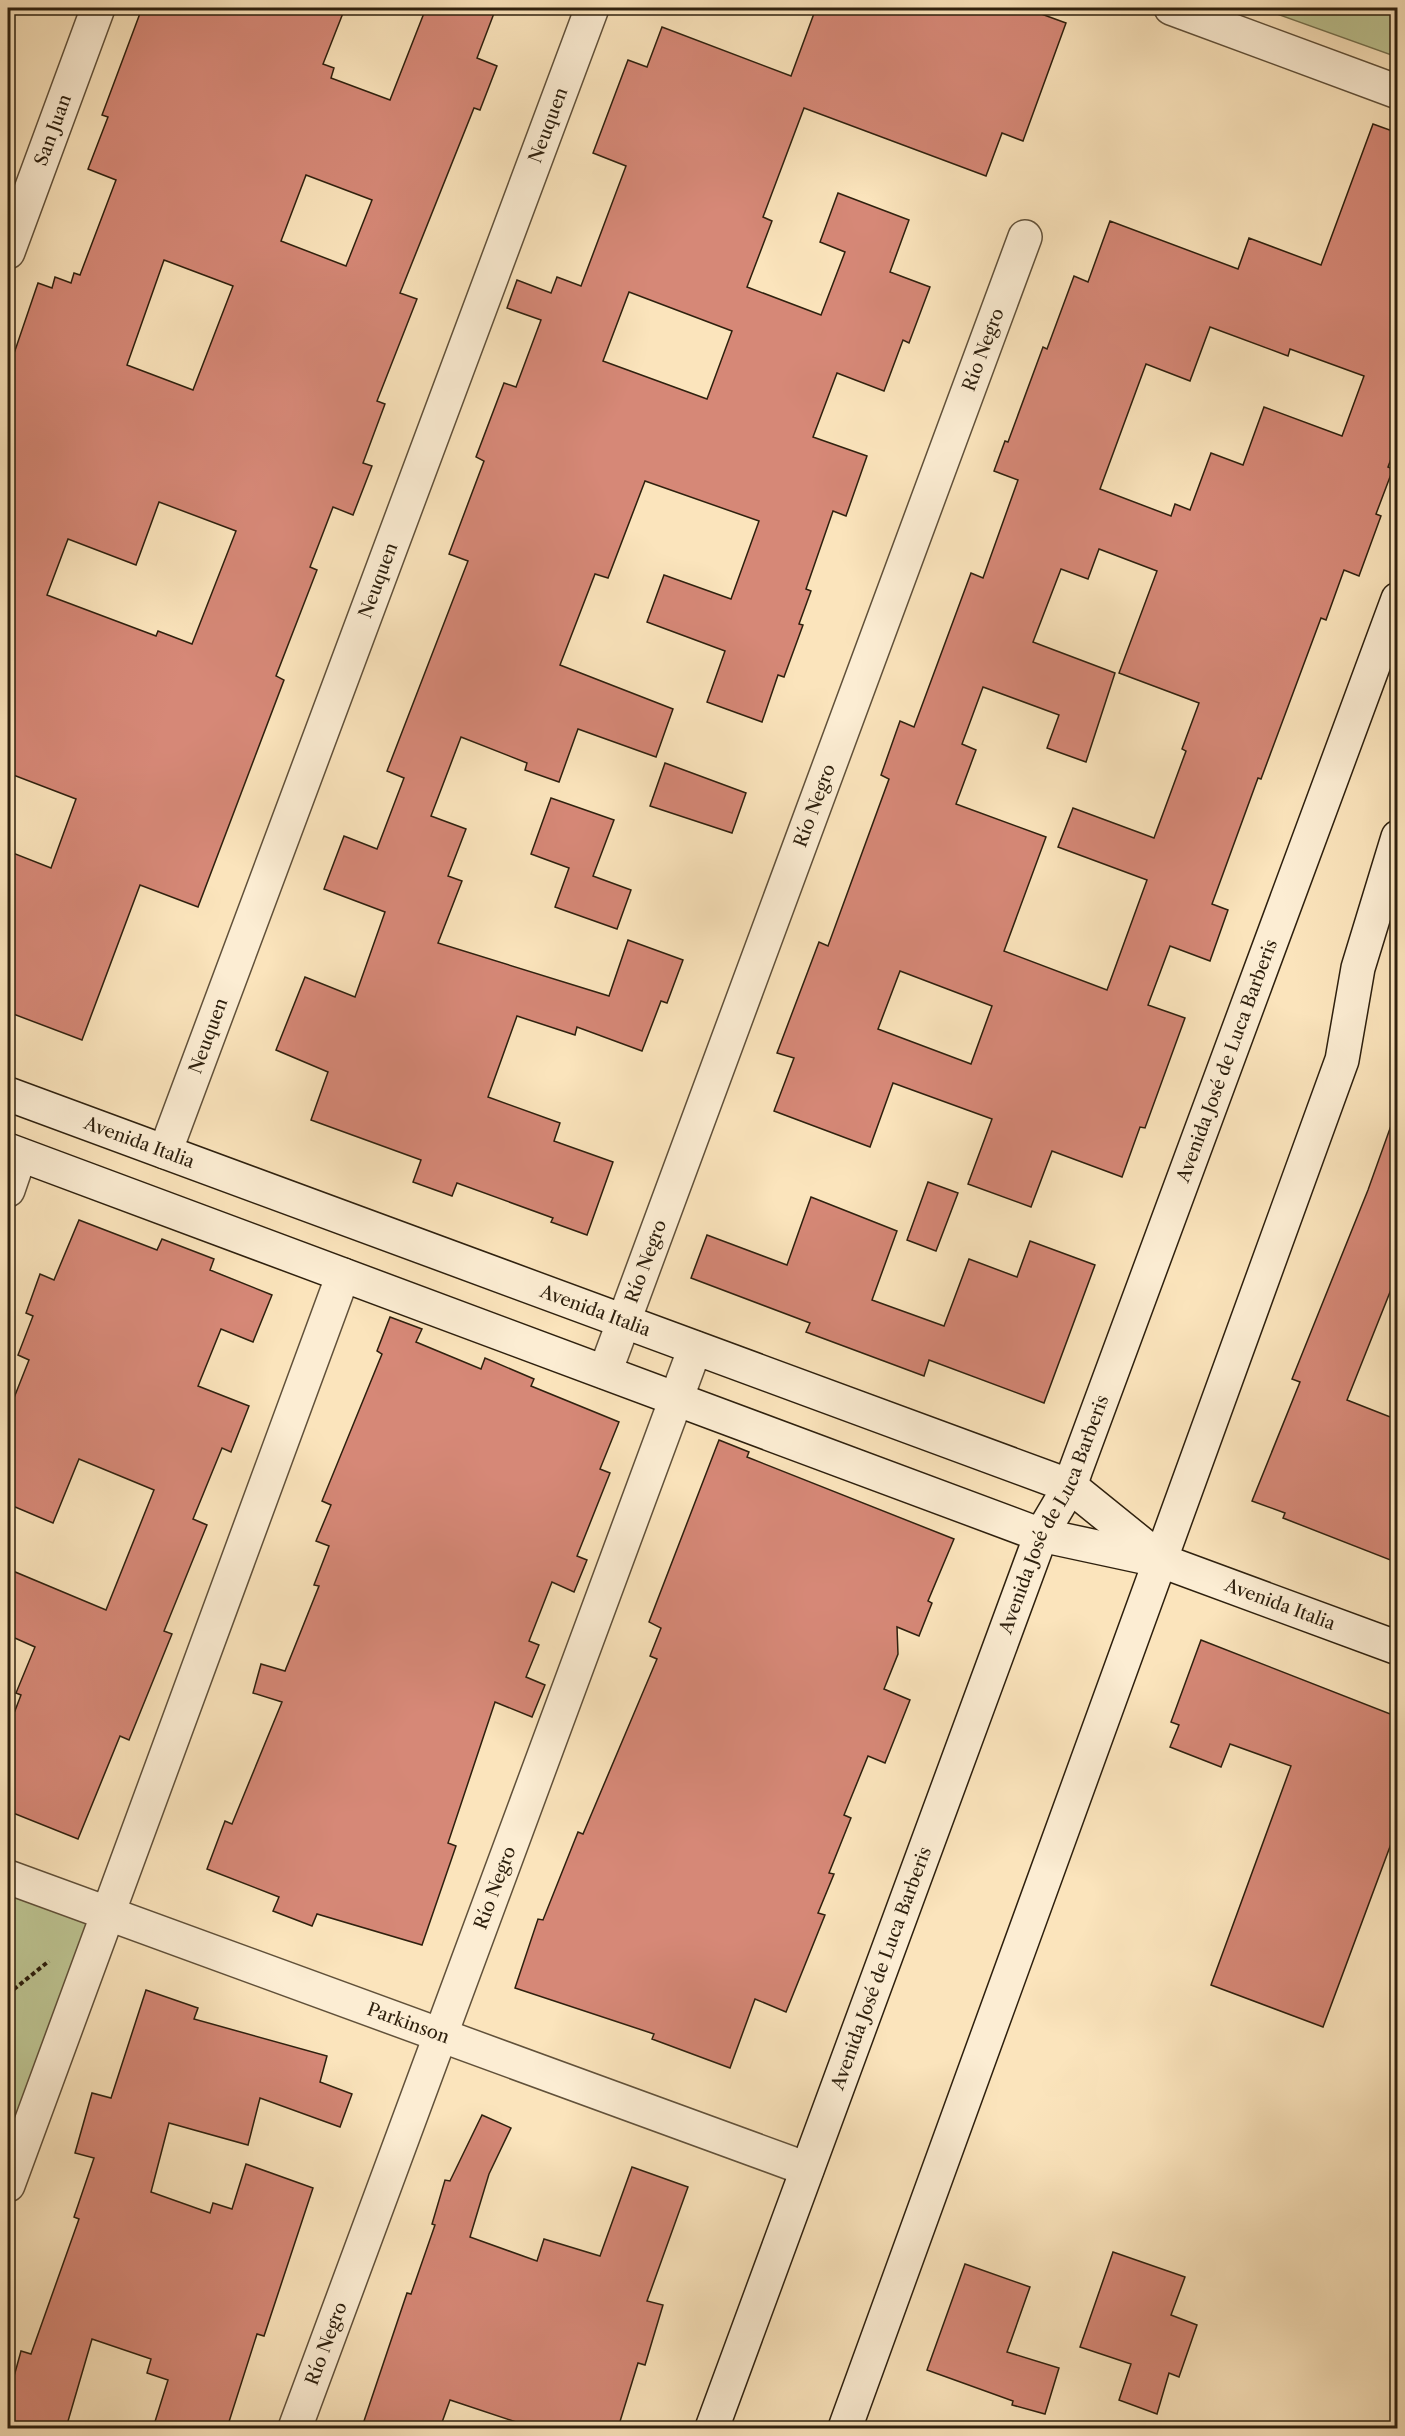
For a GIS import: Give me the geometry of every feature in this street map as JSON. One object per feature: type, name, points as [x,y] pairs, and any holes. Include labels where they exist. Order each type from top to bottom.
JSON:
[{"type":"main road","name":"San Juan","points":[[8,252],[98,8]]},
{"type":"main road","name":"Neuquen","points":[[165,1152],[592,8]]},
{"type":"main road","points":[[1171,8],[1398,92]]},
{"type":"main road","name":"Río Negro","points":[[605,1372],[1024,237]]},
{"type":"main road","name":"Avenida José de Luca Barberis","points":[[712,2428],[1041,1535],[1070,1486],[1398,599]]},
{"type":"main road","points":[[845,2428],[1162,1561],[1342,1060],[1358,968],[1394,857]]},
{"type":"main road","name":"Avenida Italia","points":[[8,1094],[1070,1486],[1162,1561]]},
{"type":"main road","name":"Avenida Italia","points":[[14,1153],[1041,1535],[1162,1561],[1398,1648]]},
{"type":"main road","points":[[8,1190],[14,1153]]},
{"type":"main road","points":[[8,2185],[343,1275]]},
{"type":"main road","name":"Río Negro","points":[[295,2428],[695,1348]]},
{"type":"main road","name":"Parkinson","points":[[8,1877],[807,2169]]},
{"type":"green space","points":[[1260,8],[1397,8],[1397,57]]},
{"type":"green space","points":[[8,1882],[104,1916],[8,2168]]},
{"type":"building","points":[[142,8],[345,8],[323,64],[334,68],[331,78],[390,100],[426,8],[496,8],[477,58],[497,66],[480,110],[474,108],[400,293],[417,299],[377,401],[385,404],[363,463],[372,466],[353,515],[333,507],[310,567],[317,570],[276,676],[284,680],[198,907],[140,885],[82,1040],[8,1012],[8,851],[51,868],[76,799],[8,773],[8,371],[38,283],[52,288],[55,277],[71,283],[74,273],[80,275],[116,180],[88,169],[108,117],[102,115]],"holes":[[[306,175],[372,200],[346,266],[281,241]],[[164,260],[233,286],[193,390],[127,365]],[[159,502],[236,531],[192,644],[158,631],[156,636],[47,595],[68,539],[136,565]]]},
{"type":"building","points":[[816,8],[1025,8],[1066,23],[1023,141],[1002,133],[986,176],[804,108],[763,217],[772,221],[747,287],[821,315],[845,252],[820,242],[838,193],[909,220],[890,272],[930,287],[909,343],[903,340],[884,391],[837,373],[813,437],[867,456],[846,516],[833,511],[806,589],[811,591],[799,624],[803,625],[784,677],[778,675],[762,722],[707,702],[725,651],[647,622],[664,575],[731,599],[759,521],[645,481],[608,578],[595,574],[560,665],[673,709],[656,757],[578,729],[559,782],[525,770],[527,763],[461,737],[431,816],[466,829],[448,876],[462,881],[438,943],[609,996],[628,940],[683,960],[667,1003],[661,1001],[642,1051],[577,1027],[575,1035],[517,1016],[488,1097],[560,1123],[554,1141],[613,1162],[587,1235],[551,1222],[553,1218],[457,1183],[452,1196],[413,1182],[421,1160],[311,1120],[328,1072],[276,1050],[305,977],[355,997],[385,912],[324,889],[344,836],[377,849],[404,778],[387,771],[468,561],[449,554],[484,461],[476,457],[504,383],[516,387],[541,320],[507,308],[517,280],[551,293],[557,277],[581,286],[626,166],[593,153],[628,60],[647,67],[662,27],[791,76]],"holes":[[[629,292],[732,331],[707,399],[603,361]]]},
{"type":"building","points":[[1373,124],[1398,133],[1398,440],[1388,467],[1393,469],[1376,514],[1381,516],[1359,576],[1344,570],[1326,620],[1321,618],[1261,779],[1258,778],[1212,904],[1228,910],[1210,961],[1170,946],[1148,1005],[1185,1018],[1145,1128],[1140,1127],[1122,1177],[1052,1151],[1031,1207],[968,1184],[992,1119],[893,1083],[870,1147],[774,1111],[794,1058],[777,1053],[819,942],[828,946],[889,779],[881,775],[900,721],[914,727],[971,573],[983,578],[1018,480],[994,471],[1005,441],[1008,442],[1043,347],[1047,349],[1074,276],[1088,282],[1110,221],[1238,269],[1249,238],[1321,265]],"holes":[[[1210,327],[1288,356],[1290,349],[1364,376],[1342,436],[1264,407],[1243,465],[1211,453],[1190,510],[1175,504],[1171,516],[1100,489],[1146,364],[1190,381]],[[1099,549],[1157,571],[1119,673],[1199,703],[1182,749],[1186,751],[1154,838],[1073,808],[1058,847],[1147,880],[1107,990],[1004,951],[1046,837],[956,804],[976,750],[962,744],[983,687],[1059,715],[1047,748],[1086,762],[1115,673],[1033,642],[1061,569],[1088,579]],[[900,971],[992,1006],[971,1064],[878,1029]]]},
{"type":"building","points":[[665,763],[746,793],[732,833],[650,806]]},
{"type":"building","points":[[551,798],[614,820],[593,876],[631,890],[617,929],[555,907],[569,868],[531,854]]},
{"type":"building","points":[[1393,1120],[1398,1121],[1398,1272],[1347,1400],[1398,1420],[1398,1563],[1283,1518],[1285,1513],[1252,1501],[1300,1382],[1292,1379],[1368,1190]]},
{"type":"building","points":[[928,1182],[958,1193],[936,1251],[907,1240]]},
{"type":"building","points":[[811,1197],[897,1231],[872,1300],[944,1326],[969,1259],[1017,1277],[1030,1241],[1095,1265],[1044,1403],[929,1360],[924,1376],[806,1332],[810,1323],[691,1278],[707,1235],[787,1265]]},
{"type":"building","points":[[79,1220],[157,1250],[162,1239],[214,1259],[210,1270],[272,1295],[253,1342],[221,1329],[198,1386],[249,1406],[231,1452],[222,1448],[193,1519],[207,1525],[164,1631],[172,1634],[129,1740],[120,1736],[78,1839],[8,1811],[8,1729],[21,1695],[16,1693],[35,1647],[8,1635],[8,1569],[106,1610],[154,1490],[79,1459],[53,1523],[8,1504],[8,1413],[29,1360],[18,1355],[33,1316],[26,1313],[40,1274],[54,1280]]},
{"type":"building","points":[[390,1317],[422,1329],[416,1342],[481,1369],[485,1358],[534,1379],[531,1386],[619,1422],[600,1469],[610,1473],[577,1556],[587,1560],[574,1592],[552,1582],[529,1641],[539,1645],[526,1677],[545,1685],[532,1717],[495,1702],[448,1843],[456,1846],[422,1945],[317,1914],[312,1926],[273,1911],[279,1897],[207,1869],[225,1821],[232,1824],[282,1702],[253,1693],[261,1664],[285,1671],[319,1586],[314,1585],[329,1546],[316,1541],[331,1505],[322,1501],[382,1354],[377,1351]]},
{"type":"building","points":[[719,1440],[749,1452],[747,1457],[954,1539],[928,1601],[932,1603],[919,1636],[897,1627],[898,1654],[884,1689],[910,1700],[885,1763],[868,1756],[844,1815],[851,1818],[829,1873],[834,1874],[818,1913],[825,1915],[786,2012],[755,1999],[730,2068],[652,2039],[654,2034],[515,1988],[538,1919],[543,1920],[578,1832],[583,1834],[657,1659],[650,1656],[661,1628],[649,1622]]},
{"type":"building","points":[[1201,1640],[1398,1717],[1398,1825],[1323,2027],[1211,1985],[1291,1766],[1230,1744],[1221,1767],[1170,1747],[1179,1725],[1171,1722]]},
{"type":"building","points":[[146,1990],[198,2008],[194,2019],[327,2056],[320,2082],[352,2094],[340,2127],[260,2098],[248,2145],[169,2123],[151,2192],[210,2213],[213,2203],[232,2209],[246,2164],[313,2188],[264,2336],[257,2334],[227,2428],[153,2428],[168,2380],[147,2373],[151,2359],[92,2339],[66,2428],[8,2428],[8,2398],[21,2351],[31,2354],[79,2219],[74,2217],[94,2158],[75,2153],[92,2093],[111,2098]]},
{"type":"building","points":[[482,2115],[511,2128],[489,2174],[470,2237],[537,2261],[544,2239],[600,2256],[632,2167],[688,2187],[647,2301],[663,2305],[645,2365],[638,2363],[618,2428],[534,2428],[450,2400],[440,2428],[384,2428],[364,2421],[407,2293],[411,2294],[435,2225],[432,2224],[445,2180],[450,2181]]},
{"type":"building","points":[[1113,2252],[1185,2277],[1171,2315],[1197,2325],[1179,2377],[1169,2373],[1157,2414],[1119,2400],[1131,2364],[1080,2347]]},
{"type":"building","points":[[965,2264],[1030,2287],[1007,2352],[1059,2368],[1045,2414],[1012,2405],[1013,2401],[927,2370]]}]
